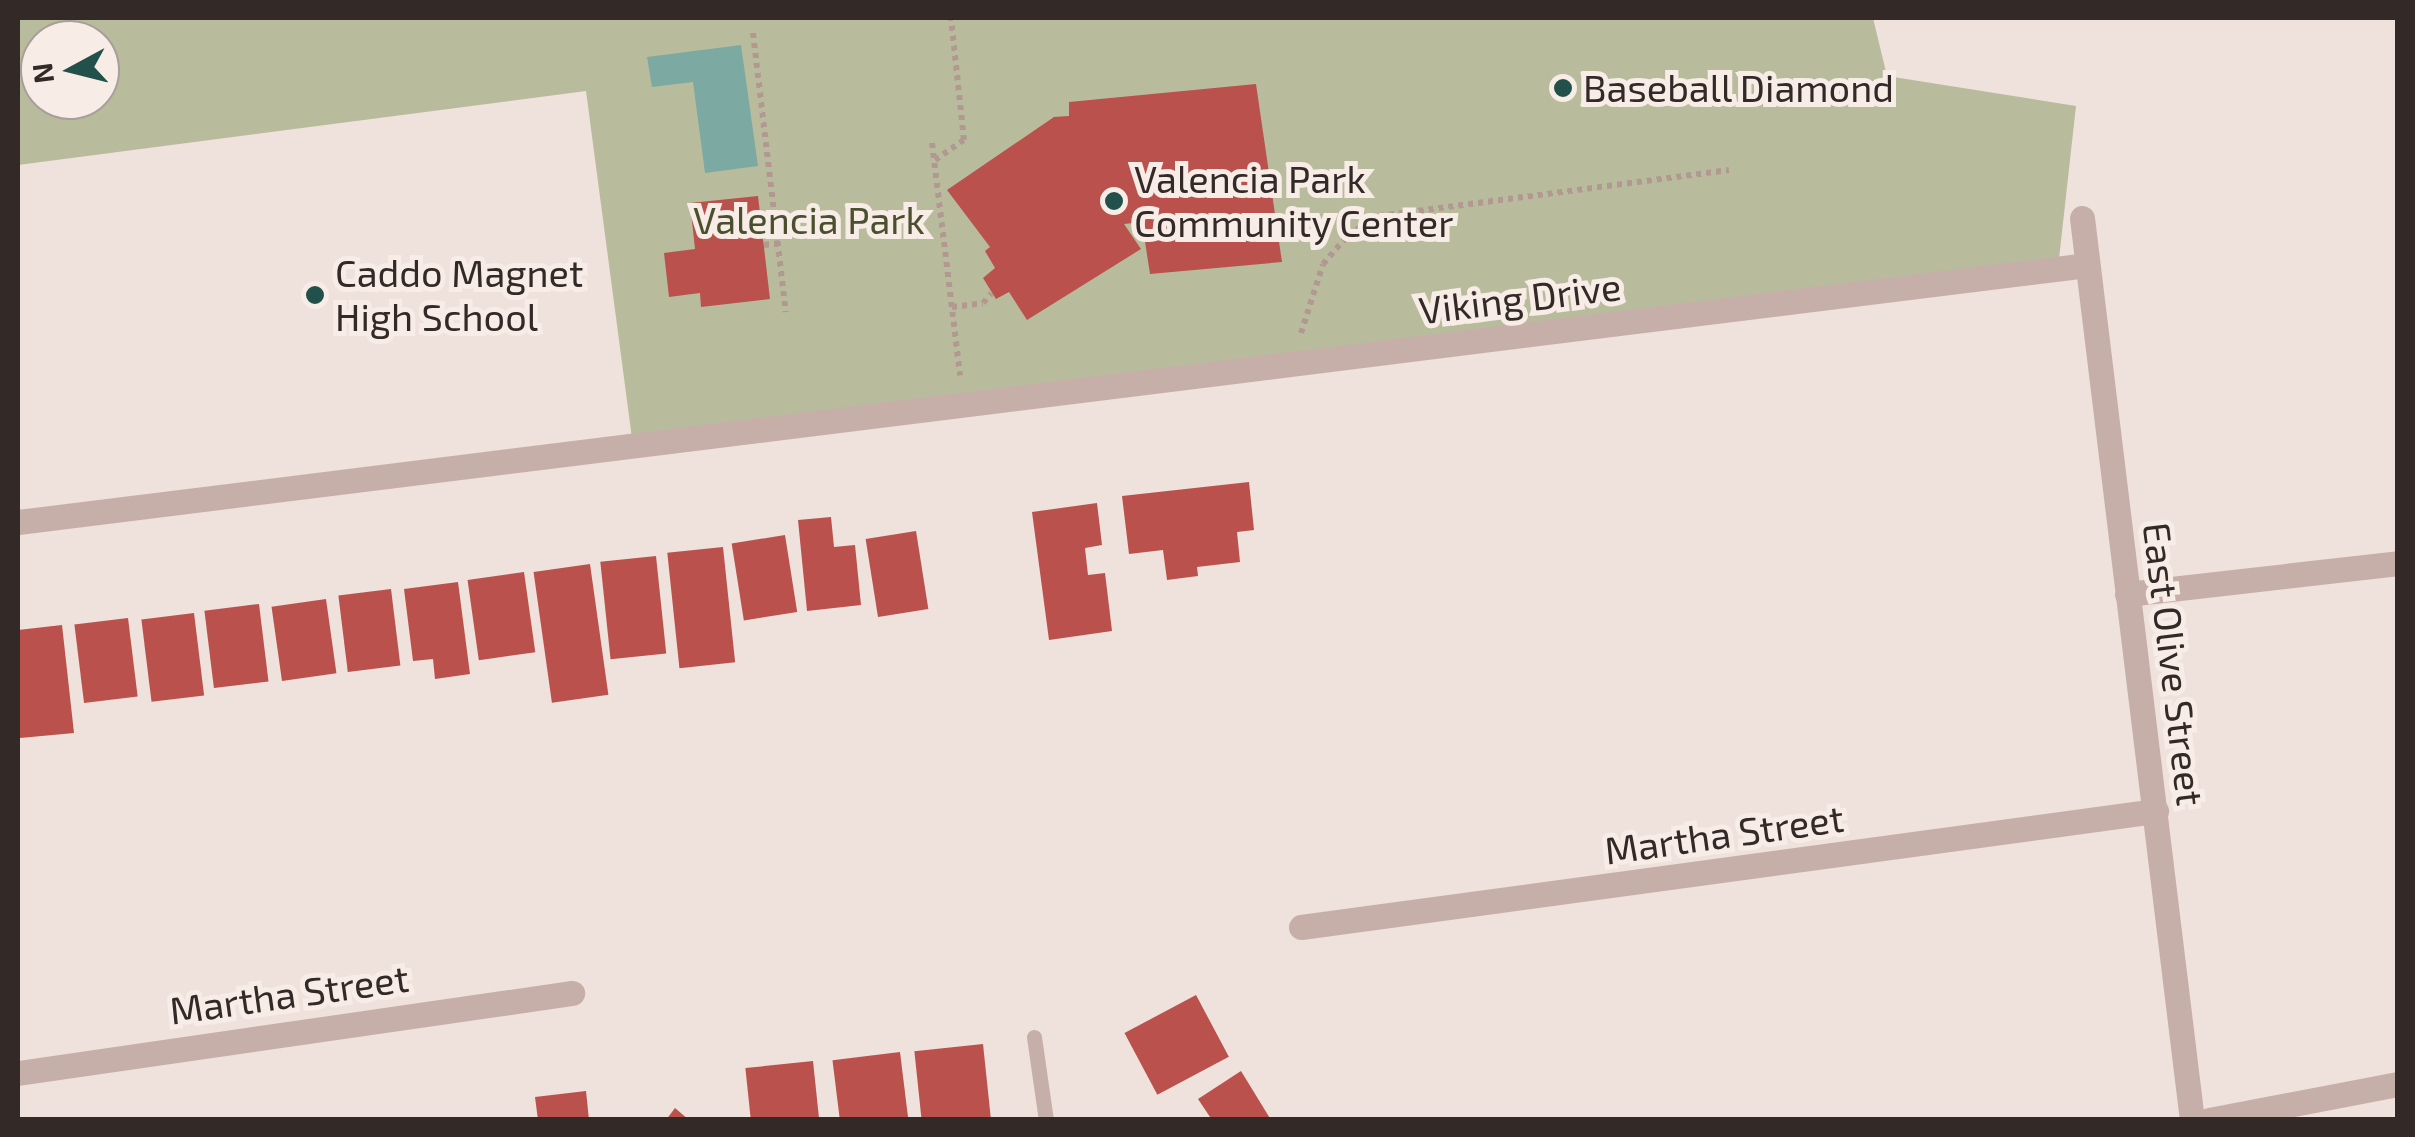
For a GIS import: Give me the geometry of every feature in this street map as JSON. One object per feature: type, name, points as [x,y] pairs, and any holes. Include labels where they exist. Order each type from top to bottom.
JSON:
[{"type":"street","name":"East Olive Street","points":[[2082,218],[2192,1120]]},
{"type":"street","name":"Viking Drive","points":[[18,522],[2087,265]]},
{"type":"street","points":[[2127,594],[2398,563]]},
{"type":"street","name":"Martha Street","points":[[1302,927],[2156,811]]},
{"type":"street","name":"Martha Street","points":[[18,1073],[572,993]]},
{"type":"street","points":[[2209,1120],[2398,1084]]},
{"type":"lane","points":[[1034,1038],[1046,1120]]},
{"type":"path","points":[[934,160],[964,140],[951,18]]},
{"type":"path","points":[[753,32],[786,312]]},
{"type":"path","points":[[932,143],[964,406]]},
{"type":"path","points":[[1302,332],[1323,264],[1348,236],[1379,216],[1729,170]]},
{"type":"path","points":[[764,245],[780,243]]},
{"type":"path","points":[[952,307],[982,302],[992,292]]},
{"type":"green space","name":"Valencia Park","points":[[18,18],[1873,18],[1887,76],[2076,106],[2058,268],[633,446],[586,91],[18,165]]},
{"type":"water","points":[[741,45],[758,166],[705,173],[693,82],[652,87],[647,57]]},
{"type":"building","name":"Valencia Park Community Center","points":[[1256,84],[1282,262],[1150,274],[1142,222],[1124,224],[1141,249],[1027,320],[1009,292],[996,299],[983,278],[995,268],[985,251],[990,247],[947,190],[1054,117],[1069,116],[1069,102]]},
{"type":"building","points":[[758,196],[770,299],[701,307],[700,293],[669,297],[664,253],[695,249],[690,203]]},
{"type":"building","points":[[1249,482],[1254,530],[1237,532],[1240,562],[1197,567],[1198,576],[1167,580],[1163,550],[1129,554],[1122,496]]},
{"type":"building","points":[[1097,503],[1102,545],[1085,548],[1088,575],[1105,573],[1112,631],[1049,640],[1032,512]]},
{"type":"building","points":[[831,517],[834,547],[855,545],[861,605],[807,611],[798,520]]},
{"type":"building","points":[[916,531],[928,609],[878,617],[866,539]]},
{"type":"building","points":[[785,535],[797,612],[744,620],[732,543]]},
{"type":"building","points":[[723,547],[735,662],[679,668],[667,553]]},
{"type":"building","points":[[656,556],[666,653],[611,659],[600,562]]},
{"type":"building","points":[[590,564],[608,695],[552,703],[534,572]]},
{"type":"building","points":[[524,572],[535,652],[479,660],[468,580]]},
{"type":"building","points":[[458,582],[470,674],[435,679],[433,659],[413,661],[404,589]]},
{"type":"building","points":[[391,589],[400,665],[348,672],[338,595]]},
{"type":"building","points":[[326,599],[336,673],[282,681],[272,607]]},
{"type":"building","points":[[259,604],[269,681],[214,688],[204,611]]},
{"type":"building","points":[[194,613],[204,695],[152,702],[141,619]]},
{"type":"building","points":[[128,618],[138,696],[84,703],[74,625]]},
{"type":"building","points":[[62,625],[74,733],[20,738],[18,630]]},
{"type":"building","points":[[1196,995],[1229,1057],[1157,1095],[1124,1033]]},
{"type":"building","points":[[983,1044],[991,1120],[922,1120],[914,1051]]},
{"type":"building","points":[[900,1052],[908,1119],[840,1120],[833,1060]]},
{"type":"building","points":[[813,1061],[819,1120],[751,1120],[745,1068]]},
{"type":"building","points":[[1241,1071],[1271,1120],[1212,1120],[1198,1099]]},
{"type":"building","points":[[586,1091],[589,1120],[538,1120],[535,1097]]},
{"type":"building","points":[[675,1108],[689,1120],[666,1120]]},
{"type":"place","name":"Baseball Diamond","points":[[1563,88]]},
{"type":"place","name":"Valencia Park Community Center","points":[[1114,201]]},
{"type":"place","name":"Caddo Magnet High School","points":[[315,295]]}]
